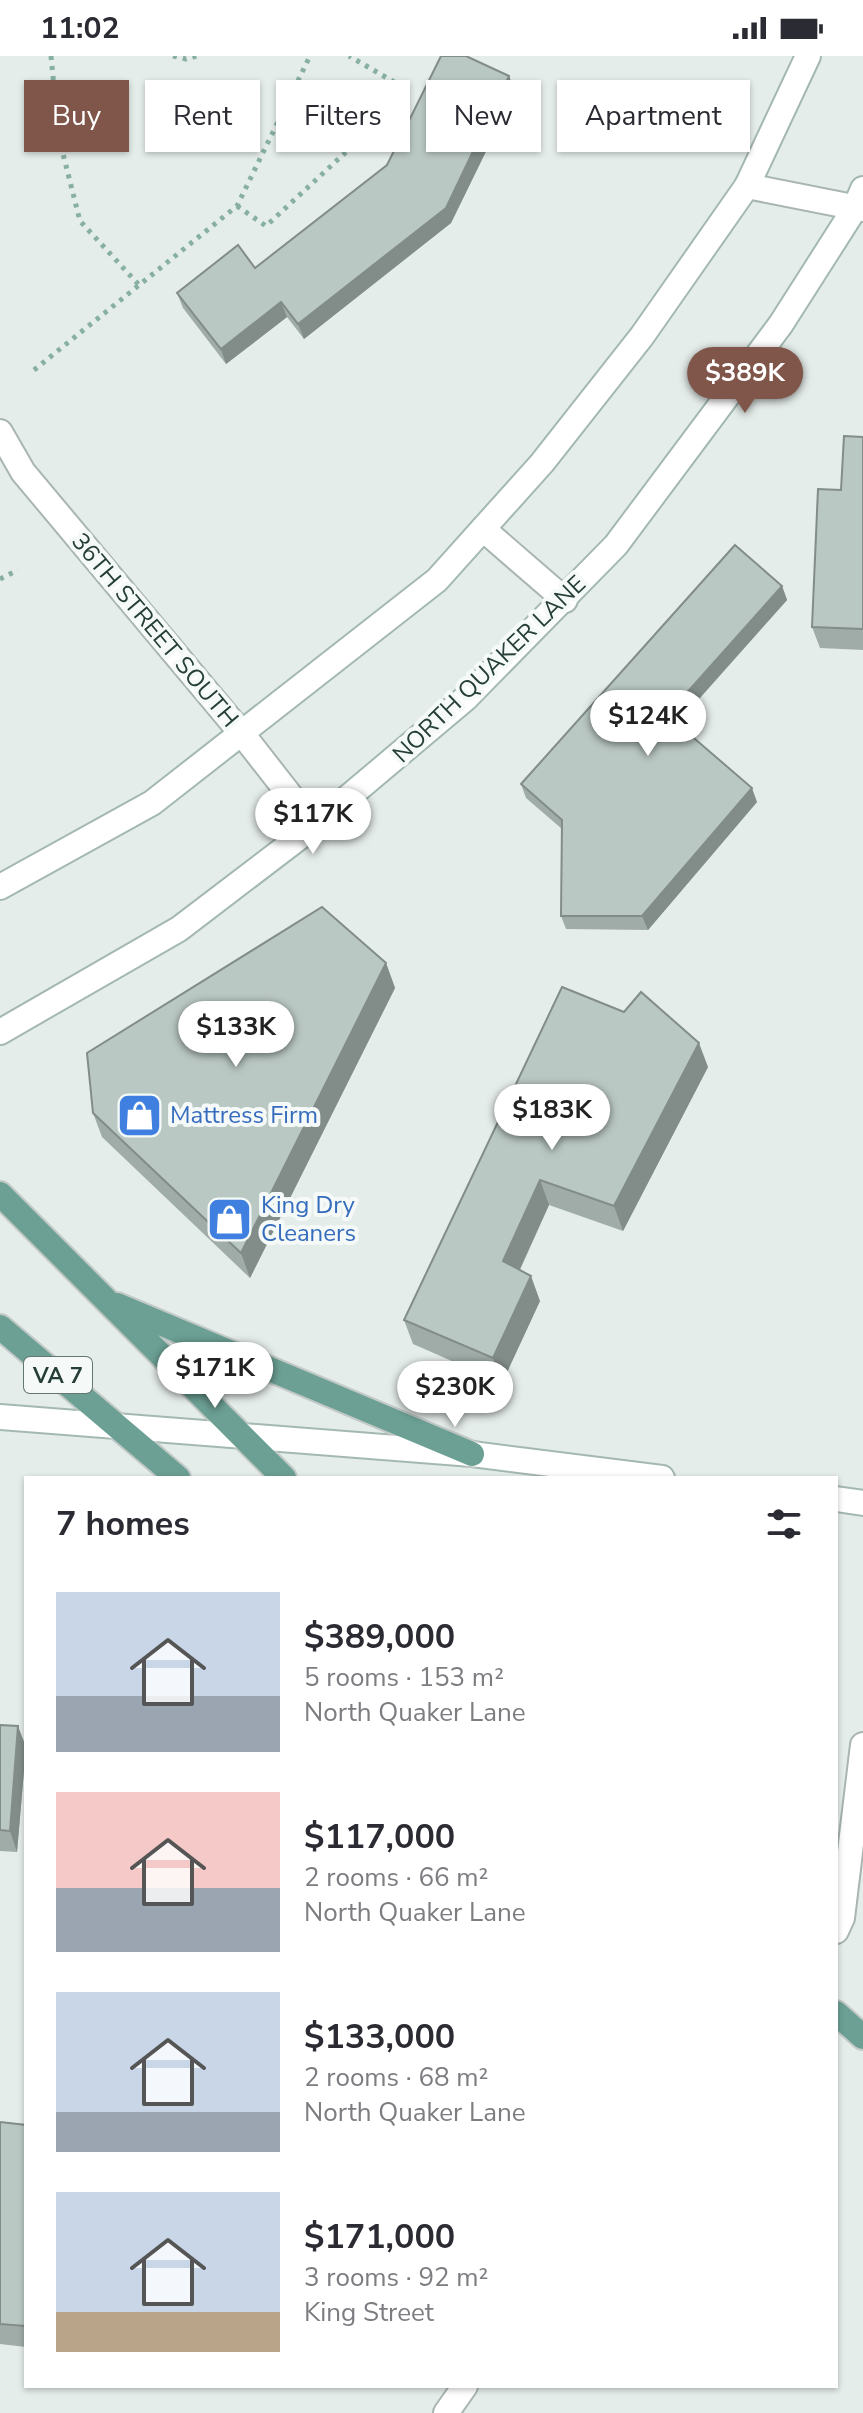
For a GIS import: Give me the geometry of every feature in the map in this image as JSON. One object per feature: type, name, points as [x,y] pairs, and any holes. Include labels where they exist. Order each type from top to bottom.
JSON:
[{"type":"main road","points":[[0,887],[152,803],[243,735],[437,580],[542,463],[642,336],[747,186],[808,56]]},
{"type":"main road","points":[[747,186],[860,202]]},
{"type":"main road","name":"NORTH QUAKER LANE","points":[[0,1032],[179,929],[314,826],[466,698],[616,545],[781,324],[860,202]]},
{"type":"main road","name":"36TH STREET SOUTH","points":[[0,432],[23,472],[243,735],[314,826]]},
{"type":"main road","points":[[483,529],[565,600]]},
{"type":"main road","points":[[0,1194],[282,1476]]},
{"type":"main road","points":[[107,1301],[472,1454]]},
{"type":"main road","name":"VA 7","points":[[0,1327],[176,1476]]},
{"type":"main road","points":[[0,1417],[472,1454],[646,1476]]},
{"type":"main road","points":[[838,1499],[863,1503]]},
{"type":"main road","points":[[838,1927],[842,1918],[863,1745]]},
{"type":"main road","points":[[838,2015],[863,2037]]},
{"type":"main road","points":[[446,2413],[464,2388]]},
{"type":"path","points":[[51,56],[59,138],[80,221],[139,285]]},
{"type":"path","points":[[173,56],[186,59],[197,56]]},
{"type":"path","points":[[34,370],[237,206],[310,56]]},
{"type":"path","points":[[237,206],[266,226],[372,128],[394,82],[349,56]]},
{"type":"path","points":[[0,579],[18,570]]},
{"type":"building","points":[[441,56],[466,56],[509,76],[507,80],[429,80]]},
{"type":"building","points":[[426,86],[426,152],[473,152],[446,208],[298,324],[281,302],[221,349],[177,293],[238,245],[255,268],[387,165],[393,152],[410,152],[410,119]]},
{"type":"building","points":[[844,436],[863,437],[863,629],[812,627],[818,489],[841,490]]},
{"type":"building","points":[[735,545],[782,586],[667,715],[752,788],[642,916],[561,916],[562,820],[521,784]]},
{"type":"building","points":[[322,907],[386,963],[241,1253],[93,1113],[87,1053]]},
{"type":"building","points":[[562,987],[624,1012],[641,992],[699,1043],[614,1206],[540,1180],[503,1261],[531,1276],[493,1358],[404,1320]]},
{"type":"building","points":[[0,1725],[18,1726],[10,1831],[0,1830]]},
{"type":"building","points":[[0,2122],[24,2125],[24,2326],[0,2324]]},
{"type":"place","name":"Mattress Firm","points":[[139,1115]]},
{"type":"place","name":"King Dry Cleaners","points":[[230,1219]]}]
